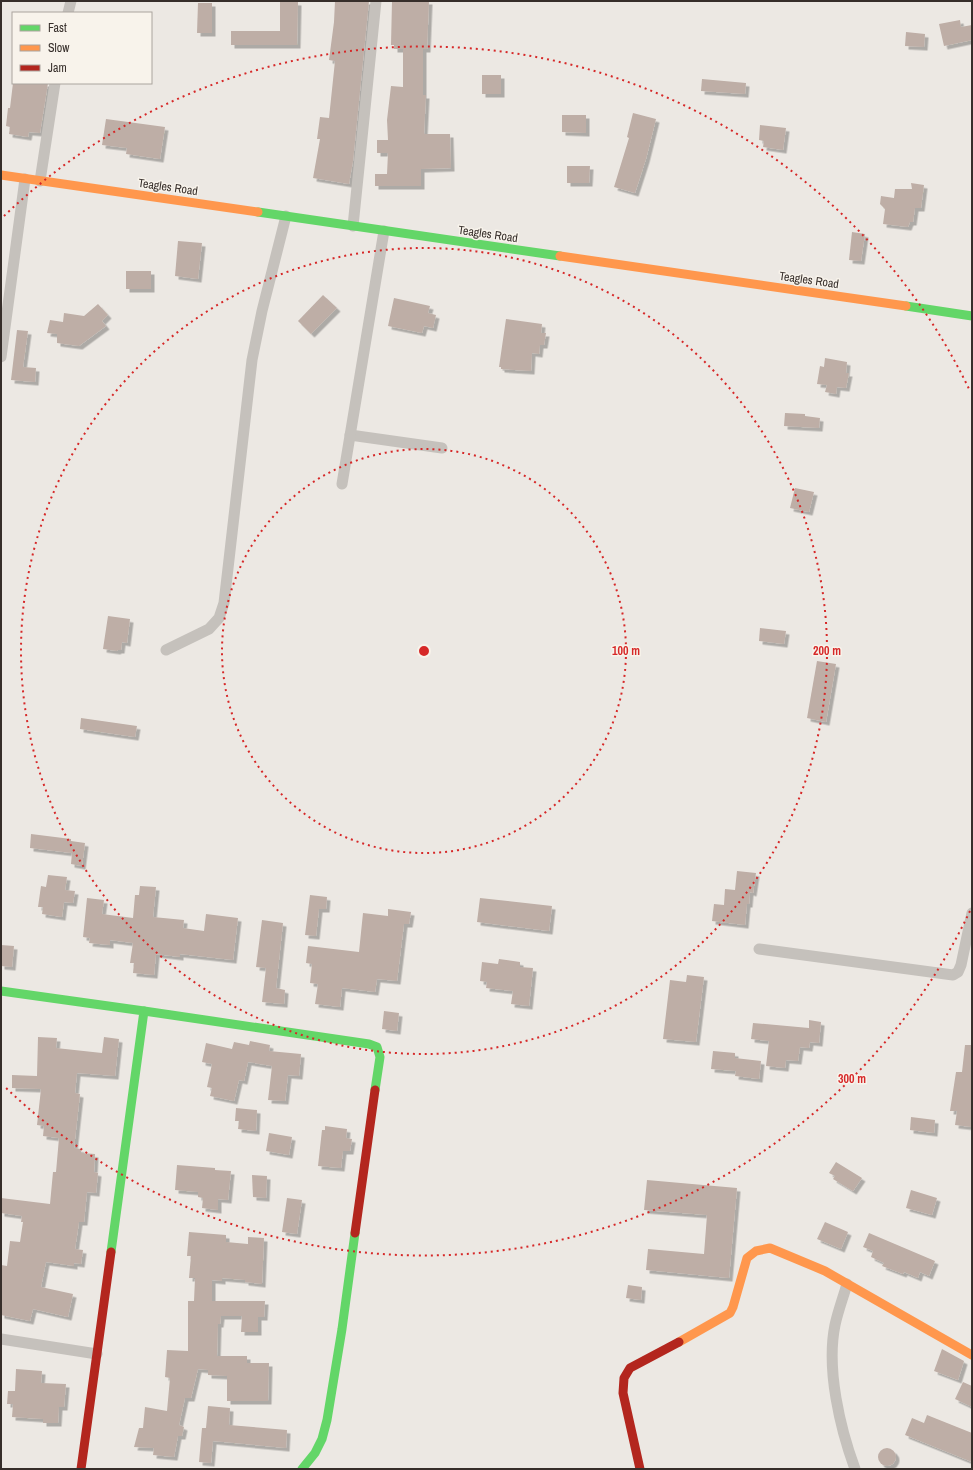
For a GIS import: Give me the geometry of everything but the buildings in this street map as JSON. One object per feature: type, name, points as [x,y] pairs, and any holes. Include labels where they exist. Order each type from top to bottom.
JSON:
[{"type":"street","points":[[68,12],[71,1]]},
{"type":"street","points":[[353,226],[376,1]]},
{"type":"street","points":[[40,181],[55,84]]},
{"type":"street","name":"Teagles Road","points":[[1,175],[972,316]]},
{"type":"street","points":[[1,358],[25,179]]},
{"type":"street","points":[[166,650],[209,629],[219,618],[224,603],[252,360],[262,311],[286,216]]},
{"type":"street","points":[[342,484],[384,231]]},
{"type":"street","points":[[350,435],[442,448]]},
{"type":"street","points":[[759,949],[953,975],[958,972],[961,966],[972,913]]},
{"type":"street","points":[[1,991],[369,1044],[377,1047],[380,1057],[342,1329],[327,1420],[322,1439],[302,1469]]},
{"type":"street","points":[[81,1469],[144,1011]]},
{"type":"street","points":[[640,1469],[624,1393],[624,1378],[630,1368],[730,1313],[733,1307],[746,1258],[756,1251],[770,1248],[825,1271],[972,1355]]},
{"type":"street","points":[[847,1284],[835,1326],[833,1352],[834,1386],[846,1443],[856,1469]]},
{"type":"street","points":[[1,1339],[97,1354]]},
{"type":"traffic: fast","points":[[258,212],[560,256]]},
{"type":"traffic: fast","points":[[906,306],[972,316]]},
{"type":"traffic: fast","points":[[1,991],[144,1011],[111,1252]]},
{"type":"traffic: fast","points":[[144,1011],[369,1044],[377,1047],[380,1057],[375,1090]]},
{"type":"traffic: fast","points":[[302,1469],[315,1453],[322,1439],[327,1420],[342,1329],[355,1233]]},
{"type":"traffic: slow","points":[[1,175],[258,212]]},
{"type":"traffic: slow","points":[[560,256],[906,306]]},
{"type":"traffic: slow","points":[[679,1342],[730,1313],[747,1258],[756,1251],[770,1248],[825,1271],[972,1355]]},
{"type":"traffic: jam","points":[[355,1233],[375,1090]]},
{"type":"traffic: jam","points":[[81,1469],[111,1252]]},
{"type":"traffic: jam","points":[[640,1469],[623,1393],[624,1378],[630,1368],[679,1342]]}]
